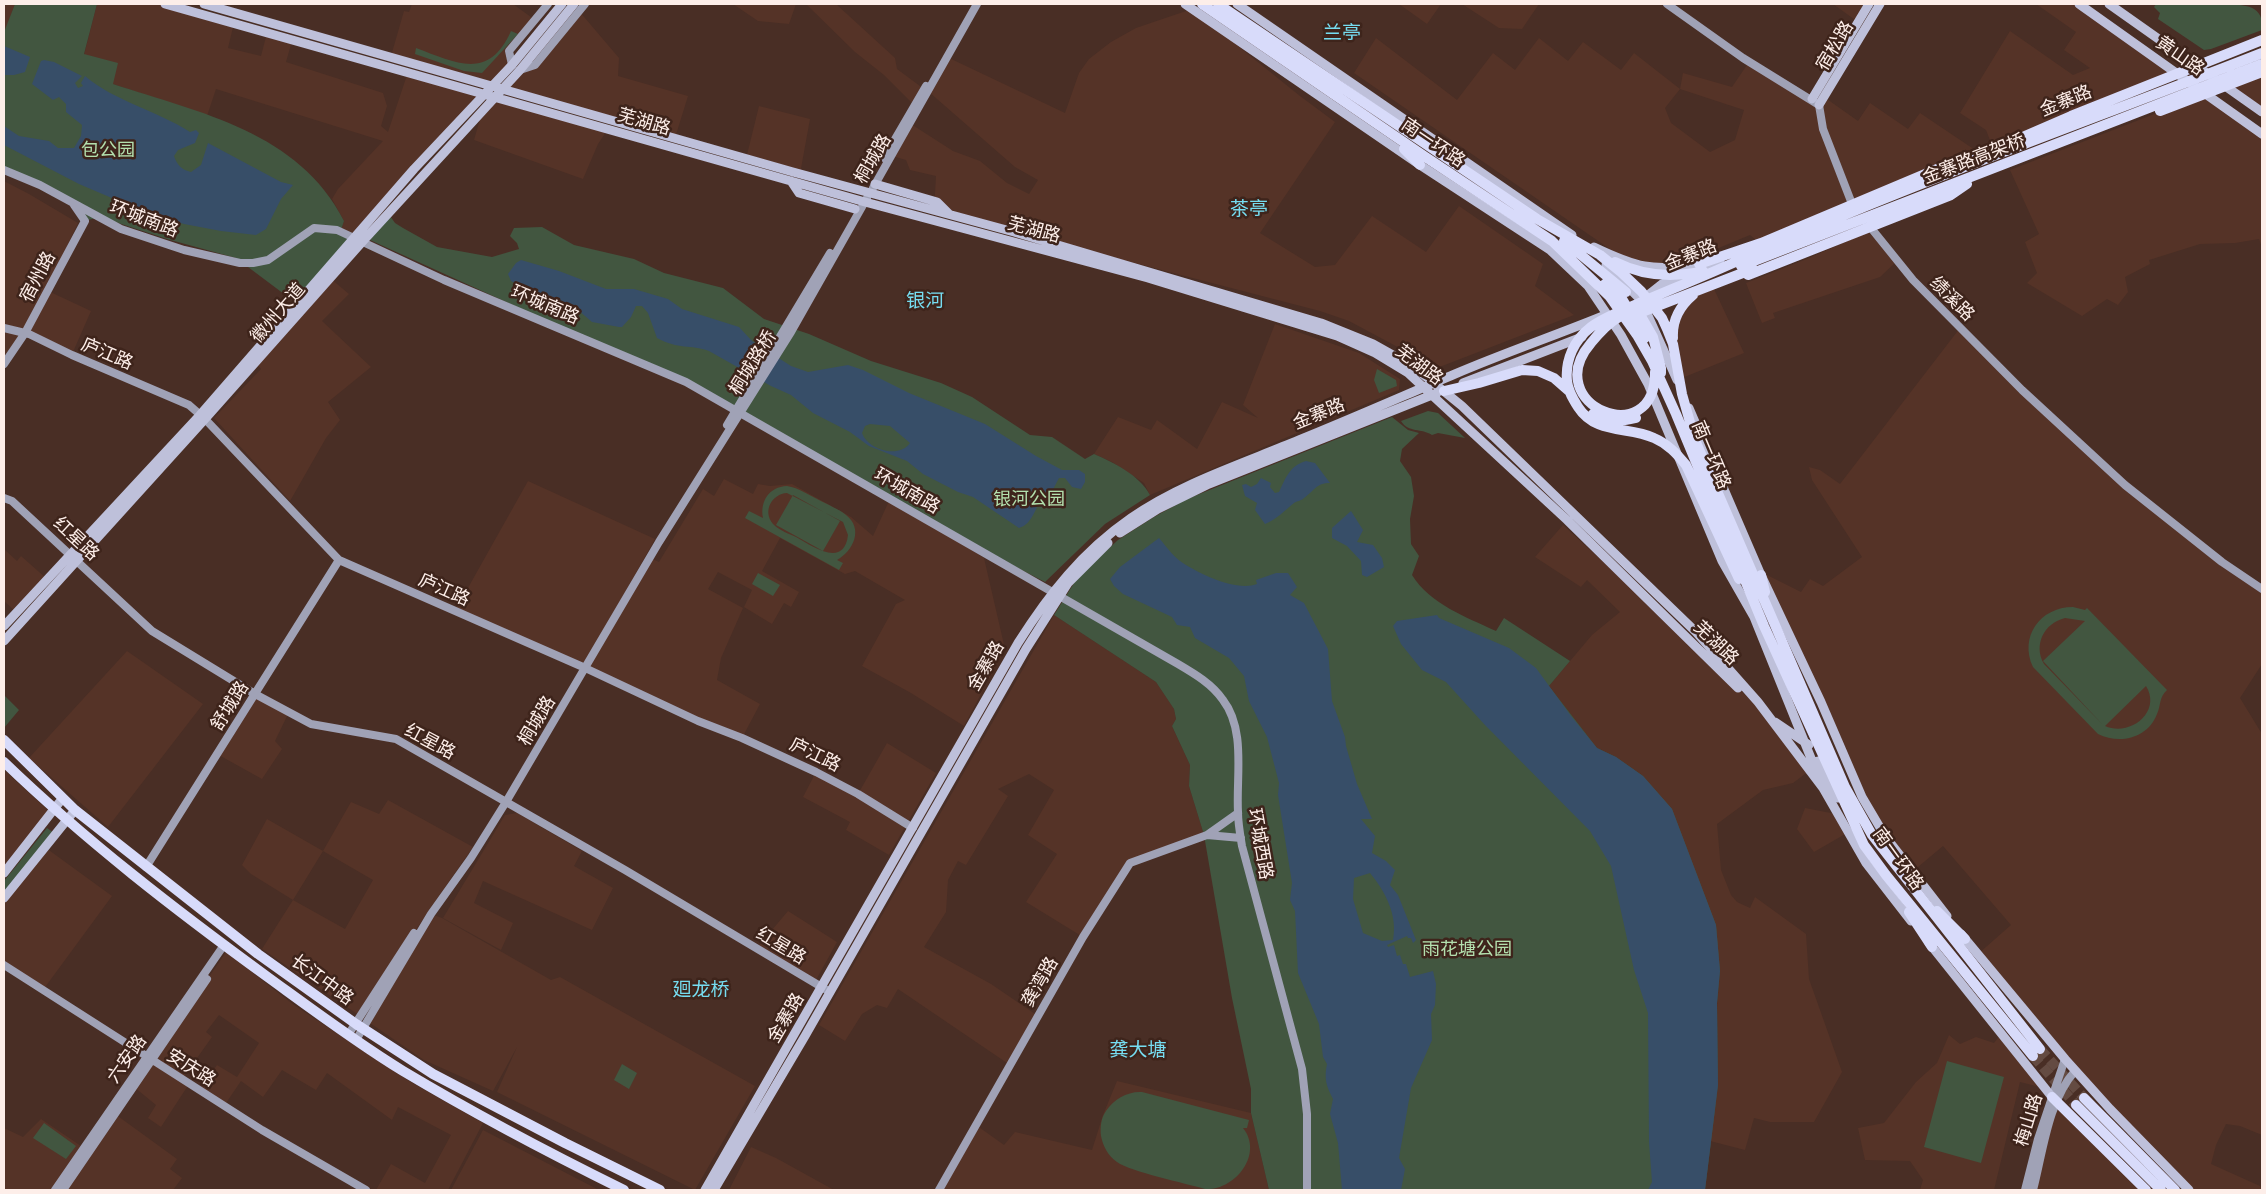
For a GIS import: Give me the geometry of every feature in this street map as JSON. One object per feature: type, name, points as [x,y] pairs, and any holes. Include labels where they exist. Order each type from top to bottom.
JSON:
[{"type":"highway","name":"南一环路","points":[[1202,4],[1388,132],[1552,241],[1572,258],[1610,297],[1637,335],[1652,361],[1750,579]]},
{"type":"highway","name":"南一环路","points":[[1218,4],[1403,129],[1425,156],[1600,254],[1641,291],[1662,318],[1673,344],[1682,394],[1695,440],[1750,579],[1769,624],[1864,845],[1886,875],[2037,1053],[1872,835],[1845,787],[1769,624]]},
{"type":"highway","name":"金寨路","points":[[1953,166],[2262,40]]},
{"type":"highway","name":"金寨路高架桥","points":[[1756,253],[1974,164],[2262,53]]},
{"type":"highway","name":"金寨路高架桥","points":[[1572,258],[1621,297],[1630,310],[1634,316],[1638,323],[1655,359],[1655,388],[1645,407],[1629,414],[1610,414],[1600,411],[1586,399],[1578,384],[1579,364],[1587,347],[1617,318],[1625,315],[1634,311],[1651,304],[1660,300],[1726,273],[2262,64]]},
{"type":"highway","points":[[1614,323],[2262,72]]},
{"type":"highway","points":[[1403,129],[1457,154]]},
{"type":"highway","points":[[1699,264],[1761,243],[1951,164],[1974,164]]},
{"type":"highway","points":[[1690,294],[1714,289],[1951,195],[1977,176]]},
{"type":"highway","points":[[1444,391],[1480,383],[1522,370],[1538,371],[1554,378],[1589,412],[1602,420],[1620,422],[1638,417],[1649,411],[1658,395],[1661,368],[1653,338],[1625,292],[1537,219]]},
{"type":"highway","points":[[1600,254],[1634,270],[1665,275],[1702,271],[1756,253]]},
{"type":"highway","points":[[1756,253],[1602,320],[1580,337],[1570,355],[1567,369],[1569,392],[1583,415],[1607,429],[1652,437],[1676,452],[1686,466],[1750,579],[1769,624]]},
{"type":"highway","points":[[1673,344],[1672,331],[1675,320],[1681,308],[1691,296],[1706,285],[1772,255]]},
{"type":"highway","name":"长江中路","points":[[4,740],[75,810],[258,954],[359,1026],[433,1074],[565,1144],[660,1190]]},
{"type":"highway","name":"长江中路","points":[[4,762],[66,822],[226,947],[352,1038],[426,1085],[564,1160],[624,1190]]},
{"type":"highway","points":[[1886,875],[1932,947]]},
{"type":"highway","points":[[1907,882],[1965,938]]},
{"type":"highway","points":[[2084,1098],[2174,1190]]},
{"type":"highway","points":[[2054,1099],[2146,1190]]},
{"type":"highway","points":[[2076,1106],[2161,1190]]},
{"type":"main road","name":"芜湖路","points":[[165,4],[192,7],[201,14],[791,181],[1148,278],[1337,336],[1375,353],[1408,373],[1433,395],[1567,520],[1767,716]]},
{"type":"main road","name":"芜湖路","points":[[204,4],[1014,232],[1321,323],[1373,344],[1414,367],[1462,406],[1696,632],[1758,702],[1823,788]]},
{"type":"main road","name":"徽州大道","points":[[4,626],[73,558],[495,97],[562,4]]},
{"type":"main road","name":"徽州大道","points":[[203,417],[353,237],[414,169],[493,85],[516,68],[574,4]]},
{"type":"main road","points":[[1185,4],[1425,156],[1550,250],[1588,286],[1614,323],[1648,384],[1722,561],[1754,617],[1771,664],[1807,744],[1823,788],[1866,863],[2054,1099]]},
{"type":"main road","points":[[1237,4],[1578,239],[1641,300],[1648,311],[1676,378],[1750,579],[1821,702],[1862,797],[1885,836],[1965,938],[2065,1060],[2189,1190]]},
{"type":"main road","name":"宿松路","points":[[1815,102],[1869,4]]},
{"type":"main road","name":"宿松路","points":[[1815,102],[1880,4]]},
{"type":"main road","name":"黄山路","points":[[2079,4],[2262,134]]},
{"type":"main road","name":"黄山路","points":[[2109,4],[2262,112]]},
{"type":"main road","name":"金寨路","points":[[714,1190],[826,990],[913,828],[1018,644],[1074,566],[1098,543],[1153,503],[1206,479],[1434,383],[1641,300],[1662,284],[1854,208],[1953,166]]},
{"type":"main road","points":[[791,181],[799,193],[855,210]]},
{"type":"main road","points":[[876,184],[937,202],[949,215]]},
{"type":"main road","points":[[1578,239],[1627,263],[1674,268],[1699,264]]},
{"type":"main road","points":[[1676,378],[1670,346],[1671,321],[1677,306],[1690,294]]},
{"type":"main road","name":"金寨路","points":[[705,1190],[826,990],[1026,649],[1055,594],[1102,547],[1136,522],[1158,509],[1209,484],[1614,323]]},
{"type":"main road","name":"徽州大道","points":[[4,641],[73,558]]},
{"type":"main road","points":[[1769,624],[1771,664]]},
{"type":"main road","points":[[1767,716],[1807,744],[1864,845]]},
{"type":"main road","points":[[4,873],[62,799]]},
{"type":"main road","points":[[4,898],[75,810]]},
{"type":"street","points":[[201,14],[204,4]]},
{"type":"street","points":[[548,4],[509,51],[516,68],[535,65],[585,4]]},
{"type":"street","name":"桐城路","points":[[790,328],[973,4]]},
{"type":"street","name":"桐城路","points":[[868,192],[876,184],[977,4]]},
{"type":"street","points":[[1667,4],[1743,58],[1815,102]]},
{"type":"street","name":"绩溪路","points":[[1815,102],[1823,129],[1854,208],[1913,280],[2022,390],[2125,485],[2222,562],[2262,589]]},
{"type":"street","name":"环城南路","points":[[4,170],[40,185],[121,229],[154,242],[240,263],[268,260],[314,228],[330,228],[353,237],[444,280],[686,382],[1055,594]]},
{"type":"street","name":"桐城路","points":[[790,328],[855,210],[863,201]]},
{"type":"street","name":"宿州路","points":[[4,364],[27,333],[84,221],[73,203]]},
{"type":"street","name":"宿州路","points":[[4,371],[27,333],[88,220],[97,217]]},
{"type":"street","name":"庐江路","points":[[4,328],[27,333],[72,355],[189,405],[203,417],[339,560],[816,772],[858,794],[913,828]]},
{"type":"street","name":"桐城路桥","points":[[737,412],[790,328]]},
{"type":"street","name":"桐城路","points":[[352,1038],[431,914],[471,858],[737,412]]},
{"type":"street","name":"红星路","points":[[4,498],[12,501],[152,631],[255,694],[311,724],[396,739],[826,990]]},
{"type":"street","name":"舒城路","points":[[146,867],[339,560]]},
{"type":"street","name":"环城西路","points":[[1055,594],[1195,674],[1224,700],[1232,716],[1236,736],[1238,813],[1241,838],[1264,933],[1302,1069],[1307,1114],[1307,1190]]},
{"type":"street","points":[[1207,835],[1238,813]]},
{"type":"street","points":[[1207,835],[1241,838]]},
{"type":"street","name":"龚湾路","points":[[939,1190],[1083,937],[1130,863],[1207,835]]},
{"type":"street","name":"六安路","points":[[62,1189],[226,947]]},
{"type":"street","name":"安庆路","points":[[4,965],[262,1130],[366,1190]]},
{"type":"street","name":"梅山路","points":[[2025,1190],[2065,1060]]},
{"type":"street","name":"梅山路","points":[[2033,1190],[2054,1099],[2075,1071]]},
{"type":"shaded area","points":[[4,4],[15,4],[4,33]]},
{"type":"shaded area","points":[[97,4],[165,4],[234,23],[228,48],[261,56],[267,33],[292,41],[286,62],[383,93],[387,106],[381,126],[388,132],[408,72],[485,94],[354,236],[341,230],[344,221],[332,199],[338,189],[383,141],[216,89],[207,116],[113,84],[84,55]]},
{"type":"shaded area","points":[[412,4],[513,4],[535,20],[509,51],[512,65],[493,85],[391,56],[404,11],[409,12]]},
{"type":"shaded area","points":[[733,4],[796,4],[789,24],[758,21]]},
{"type":"shaded area","points":[[806,4],[836,4],[895,58],[897,69],[924,89],[915,106],[884,75],[855,52]]},
{"type":"shaded area","points":[[1399,4],[1441,4],[1427,24]]},
{"type":"shaded area","points":[[1462,4],[1539,4],[1522,29],[1499,28]]},
{"type":"shaded area","points":[[1833,4],[1869,4],[1858,22]]},
{"type":"shaded area","points":[[2036,4],[2079,4],[2178,75],[1993,148],[1986,130],[1960,113],[2010,31],[2073,75],[2090,68],[2064,50],[2076,32]]},
{"type":"shaded area","points":[[1192,9],[1335,122],[1260,233],[1315,267],[1335,265],[1372,216],[1426,252],[1459,206],[1543,264],[1535,286],[1574,315],[1437,368],[1349,321],[1320,311],[934,211],[936,176],[910,170],[906,160],[892,156],[911,124],[953,151],[980,161],[1007,183],[1029,194],[1038,180],[1015,167],[929,92],[947,57],[1065,113],[1079,73],[1089,59],[1111,42],[1136,28]]},
{"type":"shaded area","points":[[579,11],[619,58],[618,76],[688,96],[675,138],[503,88],[520,70],[535,65]]},
{"type":"shaded area","points":[[1376,38],[1457,100],[1493,53],[1515,70],[1539,38],[1568,61],[1583,42],[1621,70],[1634,53],[1680,89],[1683,73],[1732,87],[1749,62],[1818,104],[1824,97],[1858,121],[1870,103],[1908,129],[1920,113],[1981,154],[1762,245],[1750,235],[1685,262],[1659,265],[1623,258],[1354,73]],"holes":[[[1680,89],[1744,110],[1735,140],[1710,152],[1671,123],[1665,108]]]},
{"type":"shaded area","points":[[2262,72],[2262,112],[2226,86]]},
{"type":"shaded area","points":[[2206,94],[2262,134],[2262,247],[2259,239],[2235,243],[2200,244],[2149,260],[2150,264],[2125,277],[2128,292],[2118,305],[2107,299],[2082,316],[2027,283],[2037,273],[2025,242],[2039,234],[2010,170]]},
{"type":"shaded area","points":[[495,97],[608,129],[598,144],[583,179],[474,140],[480,119]]},
{"type":"shaded area","points":[[759,106],[810,119],[800,174],[746,159]]},
{"type":"shaded area","points":[[4,181],[78,223],[46,290],[91,311],[73,352],[32,332],[4,324]]},
{"type":"shaded area","points":[[1868,232],[1897,261],[1880,277],[1773,313],[1775,318],[1762,323],[1746,283]]},
{"type":"shaded area","points":[[330,278],[349,294],[322,321],[371,367],[328,402],[340,420],[326,438],[290,501],[214,418],[261,369],[256,363]]},
{"type":"shaded area","points":[[1714,289],[1744,353],[1677,380],[1677,306],[1684,298]]},
{"type":"shaded area","points":[[1275,324],[1359,353],[1400,379],[1399,390],[1150,495],[1144,483],[1112,462],[1094,454],[1118,417],[1151,430],[1157,420],[1197,449],[1222,402],[1258,418],[1243,405]]},
{"type":"shaded area","points":[[4,328],[25,333],[4,364]]},
{"type":"shaded area","points":[[1960,328],[2125,485],[2262,589],[2262,664],[2240,698],[2262,734],[2262,1135],[2240,1126],[2226,1124],[2216,1145],[2211,1164],[2260,1186],[2262,1190],[2189,1190],[2130,1130],[1978,954],[2011,925],[1943,846],[1912,872],[1885,836],[1759,571],[1801,592],[1810,579],[1823,586],[1862,557],[1812,480],[1809,467],[1820,470],[1840,484]]},
{"type":"shaded area","points":[[724,479],[753,494],[758,484],[770,486],[792,484],[851,517],[873,536],[889,501],[933,525],[984,558],[1005,649],[964,726],[911,693],[862,666],[896,604],[905,600],[855,571],[845,574],[780,538],[762,571],[799,592],[791,607],[784,603],[772,624],[744,607],[752,590],[718,572],[708,589],[743,608],[721,658],[717,680],[760,704],[742,738],[586,668],[650,558],[659,562],[703,489],[714,496]]},
{"type":"shaded area","points":[[528,481],[655,539],[583,667],[455,611]]},
{"type":"shaded area","points":[[1563,525],[1701,652],[1767,716],[1809,771],[1793,783],[1763,790],[1717,824],[1721,870],[1731,895],[1737,902],[1750,908],[1755,897],[1806,934],[1809,979],[1842,1072],[1814,1122],[1770,1122],[1754,1118],[1745,1150],[1710,1141],[1718,1085],[1717,1003],[1720,971],[1643,776],[1616,757],[1597,748],[1549,686],[1592,635],[1620,612],[1587,580],[1581,587],[1535,557]]},
{"type":"shaded area","points":[[4,549],[17,561],[21,556],[47,579],[16,612],[4,601]]},
{"type":"shaded area","points":[[1054,615],[1156,682],[1174,709],[1176,719],[1172,726],[1190,765],[1189,786],[1204,835],[1130,863],[1083,937],[1026,902],[1057,854],[1028,835],[1054,790],[1029,774],[998,789],[1008,796],[966,865],[958,861],[948,880],[946,912],[924,947],[991,984],[1038,1016],[1010,1065],[898,989],[887,1008],[877,1005],[862,1014],[845,1041],[819,1025]]},
{"type":"shaded area","points":[[127,651],[203,704],[108,827],[29,758]]},
{"type":"shaded area","points":[[255,694],[289,712],[275,741],[282,749],[262,779],[217,754]]},
{"type":"shaded area","points":[[887,743],[936,773],[889,855],[846,830],[850,822],[803,797],[816,772],[858,794]]},
{"type":"shaded area","points":[[4,770],[51,813],[4,873]]},
{"type":"shaded area","points":[[388,800],[473,847],[427,913],[360,1016],[262,949],[293,900],[345,929],[373,880],[323,851],[351,802],[379,814]]},
{"type":"shaded area","points":[[1805,808],[1836,814],[1847,833],[1814,852],[1797,829]]},
{"type":"shaded area","points":[[517,813],[582,851],[574,866],[613,888],[592,930],[483,881],[474,903],[513,923],[501,950],[443,918],[505,815]]},
{"type":"shaded area","points":[[267,819],[323,851],[293,900],[251,874],[242,865]]},
{"type":"shaded area","points":[[46,848],[112,896],[43,990],[4,965],[4,898]]},
{"type":"shaded area","points":[[788,911],[837,942],[816,980],[756,949]]},
{"type":"shaded area","points":[[431,914],[442,918],[551,980],[560,977],[755,1086],[695,1190],[497,1092],[517,1047],[493,1091],[424,1060],[367,1021]]},
{"type":"shaded area","points":[[226,952],[294,1005],[409,1081],[483,1123],[448,1190],[376,1190],[391,1164],[425,1183],[451,1135],[398,1107],[392,1120],[327,1073],[316,1090],[282,1070],[263,1097],[241,1081],[224,1106],[199,1090],[217,1065],[237,1077],[259,1043],[219,1015],[206,1032],[212,1037],[182,1079],[189,1084],[161,1127],[148,1118],[156,1105],[134,1087]]},
{"type":"shaded area","points":[[2001,1034],[2044,1088],[2020,1082],[1994,1190],[1920,1190],[1923,1180],[1910,1161],[1865,1160],[1858,1128],[1884,1123],[1916,1082],[1937,1063],[1949,1035],[1960,1044],[1976,1037],[1994,1043]]},
{"type":"shaded area","points":[[1117,1081],[1251,1113],[1269,1190],[939,1190],[976,1125],[1004,1145],[1015,1132],[1092,1150],[1103,1115]]},
{"type":"shaded area","points":[[2056,1100],[2146,1190],[2033,1190]]},
{"type":"shaded area","points":[[115,1114],[177,1159],[170,1169],[182,1178],[173,1190],[63,1190]]},
{"type":"shaded area","points":[[41,1119],[84,1148],[55,1190],[4,1190],[4,1128],[23,1137]]},
{"type":"shaded area","points":[[483,1130],[599,1190],[451,1190]]},
{"type":"shaded area","points":[[751,1147],[776,1158],[834,1190],[729,1190]]},
{"type":"green space","points":[[2222,3],[2246,6],[2259,13],[2262,21],[2262,30],[2204,50],[2158,19],[2160,13],[2154,7],[2156,4]]},
{"type":"green space","name":"包公园","points":[[15,4],[97,4],[84,54],[118,63],[113,84],[213,117],[245,130],[274,146],[301,166],[325,191],[344,221],[341,230],[354,236],[296,303],[236,258],[167,239],[100,217],[88,220],[70,205],[4,170],[4,32]]},
{"type":"green space","points":[[511,31],[518,34],[482,73],[464,71],[415,54],[416,48],[458,62],[470,64],[482,62],[492,57],[502,47]]},
{"type":"green space","name":"银河公园","points":[[388,213],[395,223],[437,247],[492,257],[519,249],[517,243],[510,236],[514,228],[542,227],[574,245],[634,259],[664,273],[723,288],[764,319],[809,334],[871,361],[941,383],[972,397],[1030,435],[1052,437],[1085,459],[1094,454],[1110,461],[1140,481],[1150,495],[1105,524],[1045,582],[987,552],[726,402],[370,240]]},
{"type":"green space","points":[[1377,369],[1396,380],[1397,386],[1379,393],[1374,380]]},
{"type":"green space","points":[[1428,411],[1438,413],[1465,438],[1438,433],[1432,435],[1411,429],[1401,421]]},
{"type":"green space","name":"雨花塘公园","points":[[1392,417],[1408,430],[1419,433],[1402,449],[1400,461],[1411,477],[1414,496],[1410,519],[1411,544],[1419,556],[1412,575],[1428,594],[1461,615],[1496,631],[1504,618],[1570,661],[1549,686],[1597,748],[1616,757],[1643,776],[1672,809],[1716,925],[1720,971],[1717,1003],[1718,1085],[1705,1190],[1269,1190],[1251,1113],[1251,1089],[1232,998],[1204,835],[1189,786],[1190,765],[1172,726],[1176,719],[1174,709],[1156,682],[1054,615],[1076,580],[1084,571],[1118,540],[1154,517],[1187,499]]},
{"type":"green space","points":[[781,487],[796,488],[840,511],[851,521],[855,533],[854,539],[848,551],[837,560],[843,563],[839,570],[745,518],[749,511],[763,518],[763,506],[767,496],[775,489]],"holes":[[[787,493],[843,522],[848,535],[845,545],[840,551],[834,553],[818,549],[781,530],[773,524],[768,514],[773,500],[777,496]]]},
{"type":"green space","points":[[793,495],[840,521],[823,551],[776,525]]},
{"type":"green space","points":[[758,573],[780,585],[773,596],[752,584]]},
{"type":"green space","points":[[2073,607],[2085,610],[2087,608],[2167,690],[2160,701],[2153,722],[2140,734],[2124,739],[2115,739],[2098,734],[2033,667],[2029,656],[2029,645],[2035,626],[2042,618],[2061,608]],"holes":[[[2065,618],[2085,621],[2043,661],[2103,725],[2044,664],[2041,657],[2040,642],[2042,636],[2051,625]],[[2146,686],[2150,696],[2150,705],[2147,713],[2141,720],[2124,728],[2115,729],[2105,726]]]},
{"type":"green space","points":[[4,695],[19,710],[4,728]]},
{"type":"green space","points":[[47,828],[54,833],[4,894],[4,881]]},
{"type":"green space","points":[[1947,1061],[2004,1077],[1981,1163],[1924,1147]]},
{"type":"green space","points":[[622,1064],[637,1073],[629,1089],[614,1080]]},
{"type":"green space","points":[[1142,1092],[1249,1120],[1247,1128],[1243,1128],[1249,1138],[1250,1149],[1243,1169],[1227,1184],[1205,1189],[1124,1166],[1114,1160],[1102,1140],[1101,1123],[1103,1117],[1117,1099],[1127,1094]]},
{"type":"green space","points":[[44,1123],[76,1146],[66,1159],[33,1138]]},
{"type":"water","points":[[4,46],[30,57],[25,72],[4,75]]},
{"type":"water","points":[[41,61],[54,62],[82,76],[75,83],[78,88],[83,86],[81,83],[85,76],[110,93],[190,132],[196,130],[199,133],[195,143],[178,150],[174,156],[178,164],[185,170],[191,172],[201,165],[208,143],[281,182],[293,185],[281,199],[266,229],[256,235],[221,231],[184,224],[147,213],[79,184],[4,145],[4,126],[19,136],[49,141],[58,148],[74,148],[81,136],[82,125],[66,112],[66,104],[59,97],[53,100],[32,84]]},
{"type":"water","points":[[521,260],[559,271],[606,289],[634,289],[668,299],[682,309],[739,327],[752,341],[791,366],[808,372],[848,365],[863,370],[909,393],[985,424],[1062,470],[1079,470],[1085,474],[1085,482],[1081,489],[1072,487],[1065,478],[1059,478],[1049,497],[1043,497],[1028,523],[1019,528],[973,497],[958,492],[923,474],[907,461],[869,446],[850,432],[813,413],[791,395],[771,386],[709,351],[678,346],[657,338],[648,313],[642,306],[636,306],[631,317],[622,327],[592,322],[571,304],[538,297],[511,281],[508,274],[516,263]],"holes":[[[870,424],[890,426],[910,443],[905,448],[899,451],[877,448],[870,444],[862,433],[865,426]]]},
{"type":"water","points":[[1306,461],[1315,463],[1330,483],[1318,486],[1303,499],[1294,503],[1265,524],[1255,510],[1257,503],[1245,496],[1242,485],[1246,484],[1251,487],[1257,484],[1261,478],[1271,483],[1270,487],[1275,493],[1279,492],[1292,469]]},
{"type":"water","points":[[1351,511],[1363,530],[1357,542],[1373,545],[1382,558],[1384,567],[1367,577],[1362,575],[1361,561],[1347,546],[1332,538],[1332,528]]},
{"type":"water","points":[[1159,538],[1180,561],[1206,576],[1228,583],[1248,586],[1257,584],[1256,580],[1276,573],[1288,573],[1297,587],[1290,595],[1304,603],[1328,649],[1332,701],[1345,737],[1357,784],[1372,819],[1361,819],[1375,836],[1372,853],[1386,861],[1395,870],[1390,885],[1398,895],[1416,940],[1413,943],[1411,938],[1407,936],[1387,945],[1388,947],[1394,945],[1397,956],[1400,955],[1403,964],[1406,964],[1410,977],[1433,971],[1436,984],[1435,1005],[1431,1014],[1432,1040],[1411,1088],[1399,1158],[1405,1169],[1401,1190],[1342,1190],[1338,1143],[1330,1114],[1333,1099],[1326,1082],[1327,1064],[1323,1057],[1319,1024],[1298,973],[1295,911],[1290,900],[1292,883],[1278,795],[1279,783],[1267,737],[1249,701],[1244,676],[1229,658],[1195,638],[1190,627],[1177,625],[1172,617],[1123,594],[1114,586],[1110,579],[1120,567]],"holes":[[[1370,873],[1376,880],[1392,913],[1394,922],[1393,940],[1382,941],[1363,933],[1353,899],[1354,878]]]},
{"type":"water","points":[[1437,615],[1439,618],[1509,648],[1536,668],[1597,748],[1616,757],[1643,776],[1672,809],[1716,925],[1720,971],[1717,1003],[1718,1085],[1705,1190],[1648,1190],[1652,1182],[1649,1142],[1648,1013],[1634,970],[1611,866],[1590,831],[1484,724],[1446,682],[1422,670],[1401,644],[1393,626],[1397,621]]},
{"type":"tunnel","points":[[2040,1049],[2084,1098]]},
{"type":"tunnel","points":[[2033,1056],[2076,1105]]},
{"type":"district","name":"兰亭","points":[[1342,33]]},
{"type":"district","name":"茶亭","points":[[1249,209]]},
{"type":"district","name":"银河","points":[[925,301]]},
{"type":"district","name":"廻龙桥","points":[[701,990]]},
{"type":"district","name":"龚大塘","points":[[1138,1050]]}]
